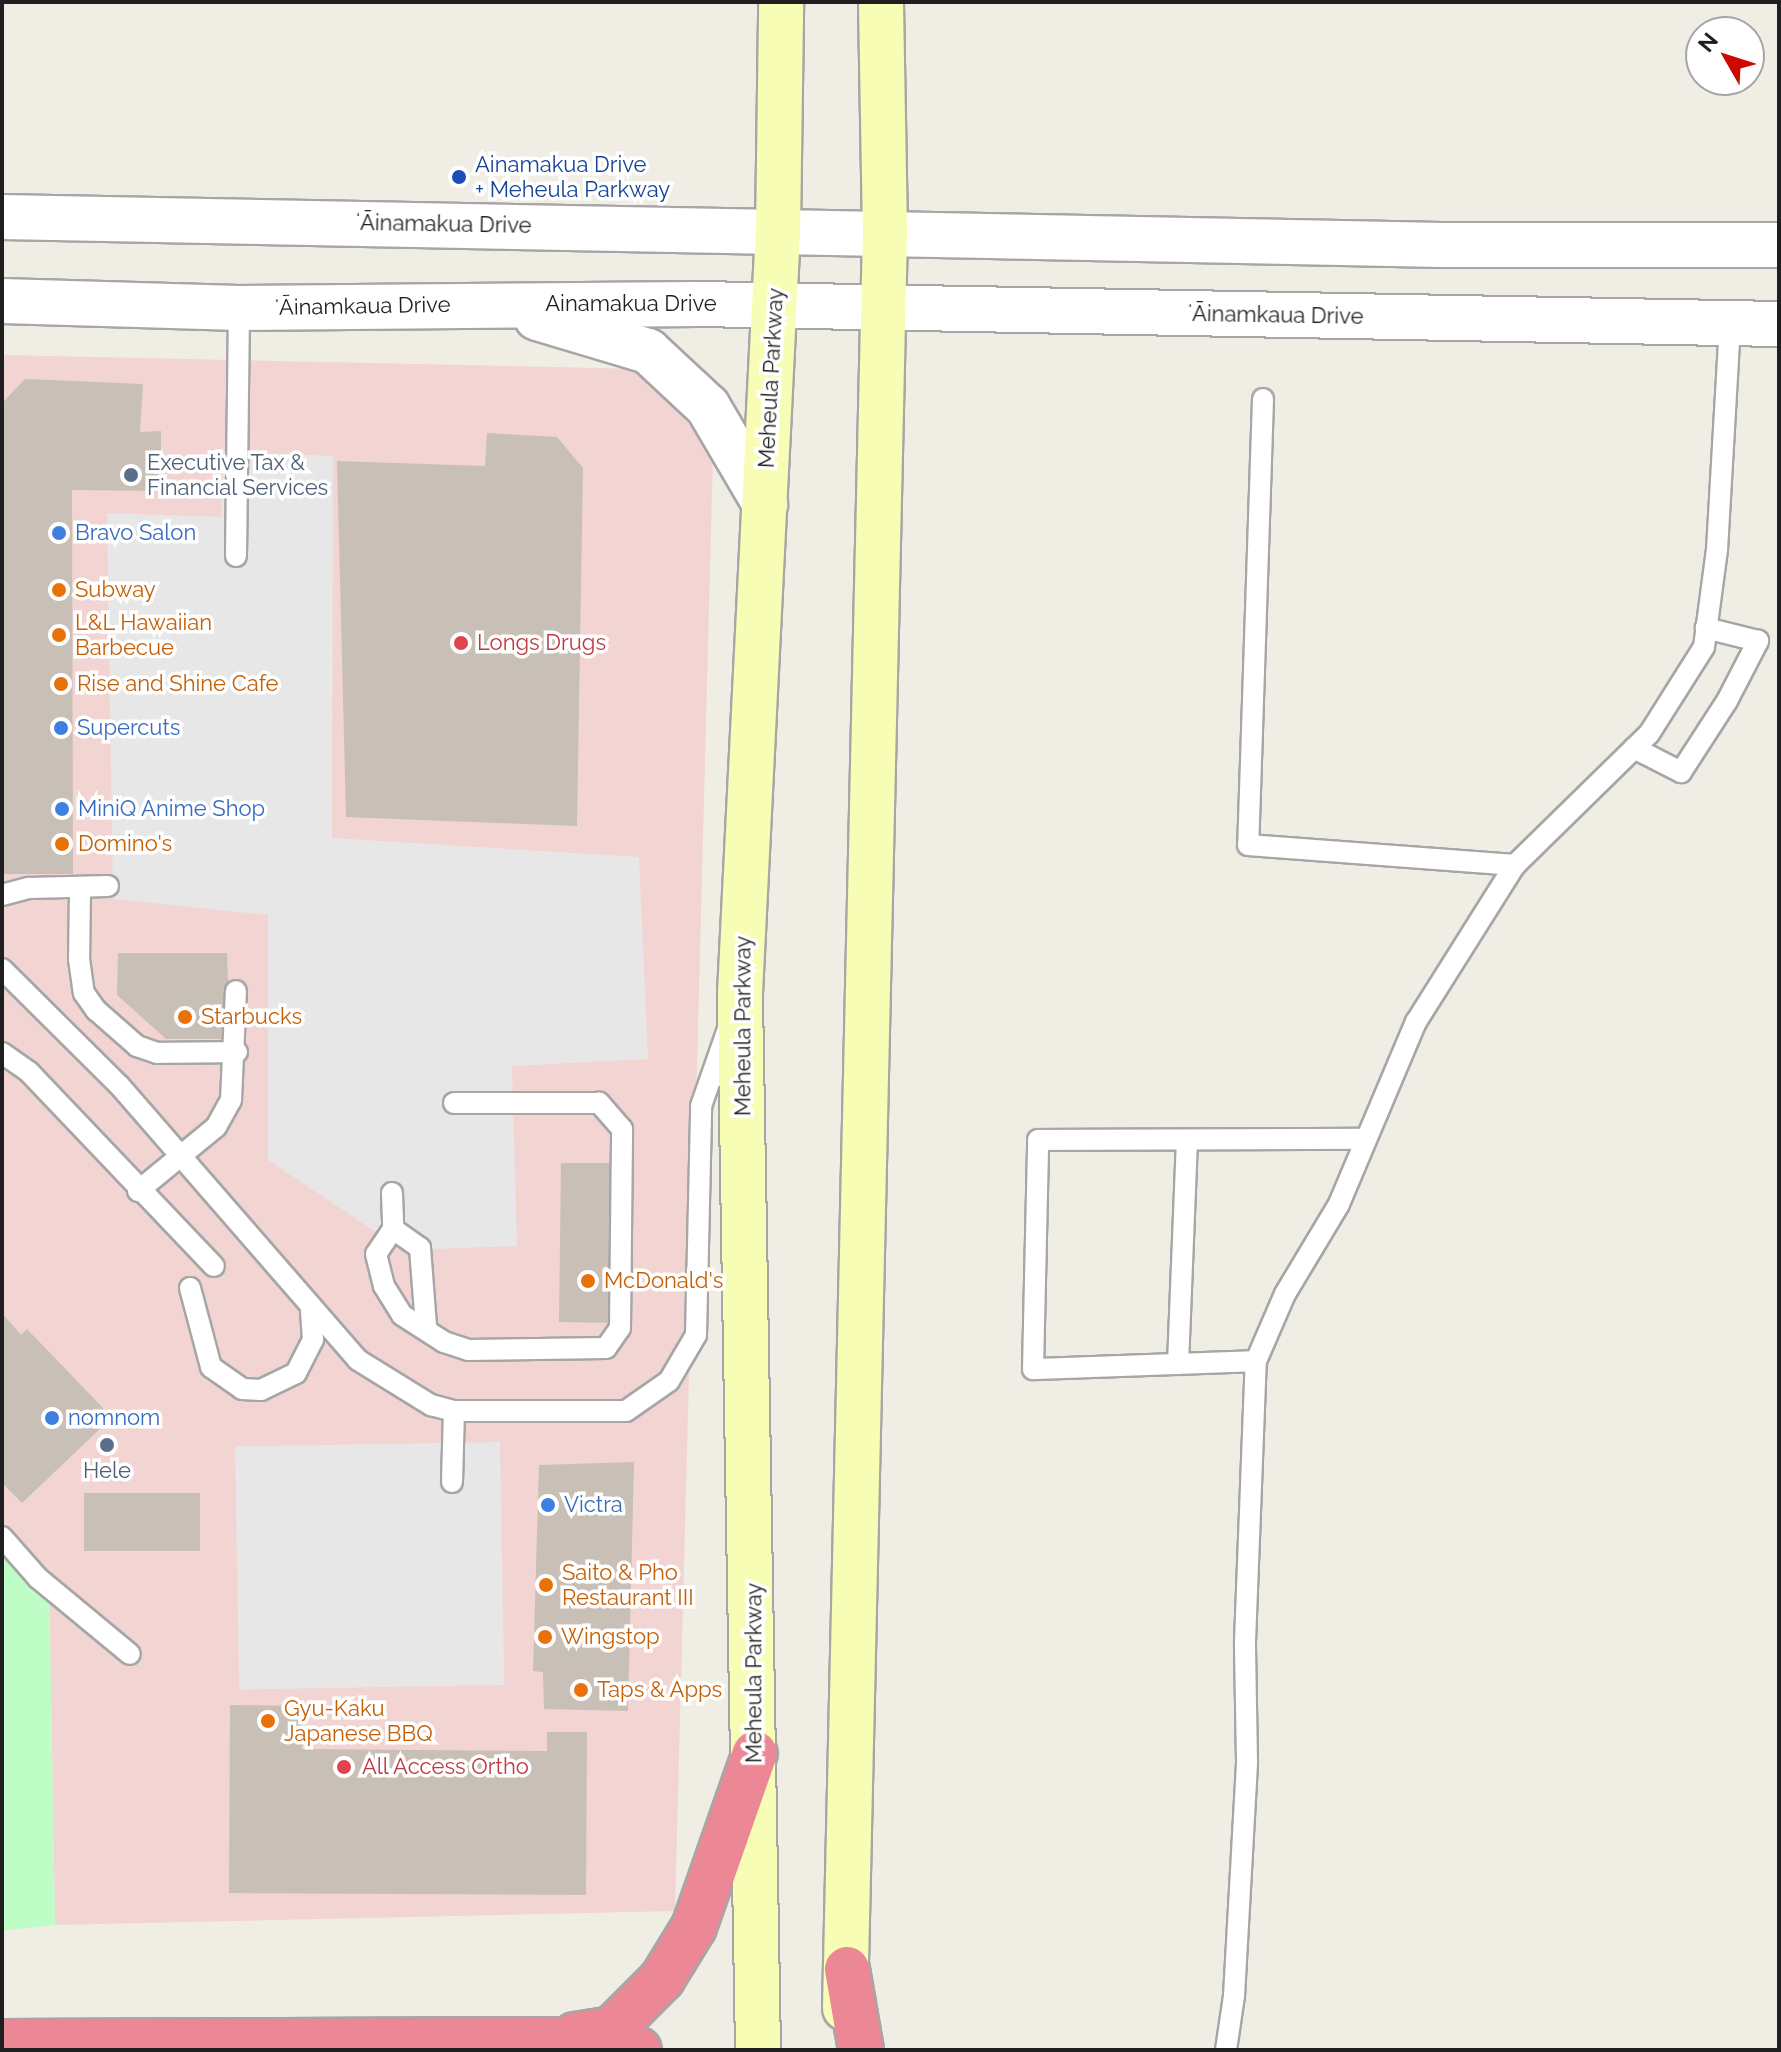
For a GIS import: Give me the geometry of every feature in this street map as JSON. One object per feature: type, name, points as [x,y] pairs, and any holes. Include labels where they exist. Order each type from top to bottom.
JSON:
[{"type":"highway","points":[[549,2040],[612,2029],[662,1979],[694,1927],[755,1753]]},
{"type":"highway","points":[[847,1969],[861,2050]]},
{"type":"highway","points":[[2,2042],[549,2040],[611,2042],[639,2050]]},
{"type":"main road","name":"Meheula Parkway","points":[[758,2050],[740,993],[778,231],[781,2]]},
{"type":"main road","points":[[842,2050],[847,1969],[884,307],[881,2]]},
{"type":"street","name":"ʻĀinamakua Drive","points":[[2,217],[885,233]]},
{"type":"street","points":[[885,233],[1427,245],[1779,245]]},
{"type":"street","points":[[2,301],[239,308]]},
{"type":"street","points":[[488,304],[648,351],[708,407],[765,504]]},
{"type":"street","name":"Ainamakua Drive","points":[[488,304],[774,306]]},
{"type":"street","name":"ʻĀinamkaua Drive","points":[[239,308],[488,304]]},
{"type":"street","name":"ʻĀinamkaua Drive","points":[[774,306],[1779,324]]},
{"type":"lane","points":[[236,556],[239,308]]},
{"type":"lane","points":[[1226,2050],[1234,1996],[1247,1762],[1245,1642],[1256,1361],[1285,1294],[1339,1204],[1416,1022],[1515,865],[1649,734],[1704,647],[1717,550],[1730,324]]},
{"type":"lane","points":[[1263,399],[1248,845],[1515,865]]},
{"type":"lane","points":[[1634,748],[1681,772],[1727,701],[1758,641],[1706,628]]},
{"type":"lane","points":[[2,895],[29,888],[80,891],[108,886]]},
{"type":"lane","points":[[80,891],[79,959],[84,993],[96,1010],[147,1050],[237,1052]]},
{"type":"lane","points":[[2,969],[119,1085],[249,1240],[358,1360],[431,1405],[454,1411],[626,1411],[669,1381],[696,1335],[701,1106],[740,993]]},
{"type":"lane","points":[[138,1191],[216,1127],[231,1100],[237,1052],[236,991]]},
{"type":"lane","points":[[2,1053],[29,1072],[138,1191],[214,1266]]},
{"type":"lane","points":[[392,1193],[393,1229],[376,1254],[384,1286],[402,1315],[426,1326],[444,1342],[468,1350],[606,1348],[620,1328],[622,1129],[599,1103],[454,1103]]},
{"type":"lane","points":[[1256,1361],[1033,1369],[1038,1140],[1365,1139]]},
{"type":"lane","points":[[1178,1364],[1187,1140]]},
{"type":"lane","points":[[393,1229],[420,1248],[426,1326]]},
{"type":"lane","points":[[190,1288],[211,1367],[242,1389],[271,1387],[296,1373],[313,1340],[311,1311]]},
{"type":"lane","points":[[452,1482],[454,1411]]},
{"type":"lane","points":[[2,1537],[38,1578],[130,1654]]},
{"type":"shaded area","points":[[2,355],[644,369],[713,454],[675,1911],[55,1925],[49,1575],[2,1524]]},
{"type":"shaded area","points":[[224,452],[333,456],[332,838],[639,857],[648,1059],[512,1066],[517,1246],[403,1250],[268,1160],[268,915],[113,899],[107,513],[221,517]]},
{"type":"shaded area","points":[[500,1442],[504,1685],[239,1690],[235,1447]]},
{"type":"green space","points":[[2,1524],[49,1575],[55,1925],[2,1931]]},
{"type":"building","points":[[25,379],[143,384],[140,432],[161,431],[161,491],[72,490],[73,874],[2,874],[2,403]]},
{"type":"building","name":"Longs Drugs","points":[[487,433],[557,437],[583,468],[577,826],[346,817],[337,461],[485,466]]},
{"type":"building","name":"Starbucks","points":[[118,953],[227,953],[230,1039],[166,1039],[117,995]]},
{"type":"building","name":"McDonald's","points":[[561,1163],[627,1163],[616,1323],[559,1322]]},
{"type":"building","name":"nomnom","points":[[2,1313],[21,1335],[27,1329],[103,1408],[101,1428],[22,1503],[2,1483]]},
{"type":"building","points":[[634,1462],[628,1711],[544,1709],[543,1672],[533,1671],[539,1465]]},
{"type":"building","points":[[84,1493],[200,1493],[200,1551],[84,1551]]},
{"type":"building","points":[[230,1705],[302,1706],[302,1749],[547,1751],[547,1732],[587,1732],[586,1895],[229,1893]]},
{"type":"place","name":"Ainamakua Drive + Meheula Parkway","points":[[459,177]]},
{"type":"place","name":"Executive Tax & Financial Services","points":[[131,475]]},
{"type":"place","name":"Bravo Salon","points":[[59,533]]},
{"type":"place","name":"Subway","points":[[59,590]]},
{"type":"place","name":"L&L Hawaiian Barbecue","points":[[59,635]]},
{"type":"place","name":"Longs Drugs","points":[[461,643]]},
{"type":"place","name":"Rise and Shine Cafe","points":[[61,684]]},
{"type":"place","name":"Supercuts","points":[[61,728]]},
{"type":"place","name":"MiniQ Anime Shop","points":[[62,809]]},
{"type":"place","name":"Domino's","points":[[62,844]]},
{"type":"place","name":"Starbucks","points":[[185,1017]]},
{"type":"place","name":"McDonald's","points":[[588,1281]]},
{"type":"place","name":"nomnom","points":[[52,1418]]},
{"type":"place","name":"Hele","points":[[107,1445]]},
{"type":"place","name":"Victra","points":[[548,1505]]},
{"type":"place","name":"Saito & Pho Restaurant III","points":[[546,1585]]},
{"type":"place","name":"Wingstop","points":[[545,1637]]},
{"type":"place","name":"Taps & Apps","points":[[581,1690]]},
{"type":"place","name":"Gyu-Kaku Japanese BBQ","points":[[268,1721]]},
{"type":"place","name":"All Access Ortho","points":[[344,1767]]}]
